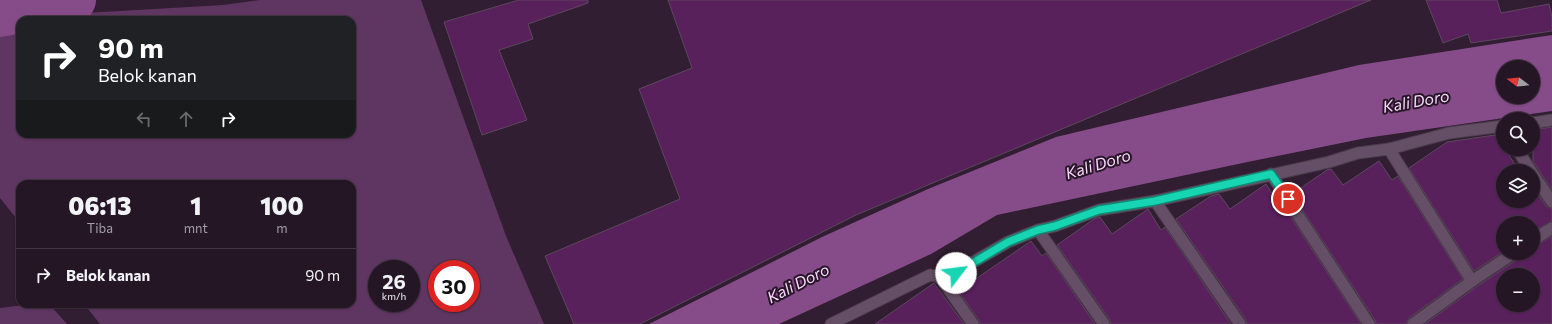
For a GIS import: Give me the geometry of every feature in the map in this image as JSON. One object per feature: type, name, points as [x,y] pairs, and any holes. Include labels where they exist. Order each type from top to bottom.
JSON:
[{"type":"street","points":[[1540,122],[1552,120]]},
{"type":"street","points":[[942,280],[1008,242],[1038,230],[1055,226],[1099,210],[1155,201],[1329,162],[1358,153],[1389,149],[1449,133],[1496,127]]},
{"type":"street","points":[[1389,149],[1472,281]]},
{"type":"street","points":[[1271,174],[1369,324]]},
{"type":"street","points":[[1540,184],[1552,202]]},
{"type":"street","points":[[1155,201],[1240,324]]},
{"type":"street","points":[[1540,236],[1552,228]]},
{"type":"street","points":[[1038,230],[1104,324]]},
{"type":"street","points":[[1413,324],[1504,260]]},
{"type":"street","points":[[833,323],[930,275],[936,276],[942,280],[972,324]]},
{"type":"shaded area","points":[[260,0],[421,0],[506,236],[544,324],[100,324],[87,308],[356,308],[356,180],[16,180],[16,218],[0,198],[0,29],[16,26],[16,138],[356,138],[356,16],[70,16],[85,13],[223,5]]},
{"type":"shaded area","points":[[16,306],[16,308],[53,308],[67,324],[0,324],[0,308]]},
{"type":"water","name":"Kali Doro","points":[[1552,35],[1552,111],[1540,113],[1496,112],[1496,119],[1366,138],[997,215],[931,254],[779,324],[649,324],[822,237],[928,189],[1056,137],[1359,65]]},
{"type":"building","points":[[519,0],[588,0],[588,3],[528,24],[533,39],[499,50],[527,120],[482,135],[444,22]]},
{"type":"building","points":[[668,0],[1371,0],[856,215],[640,324],[574,324],[545,256],[680,199],[639,89],[692,68]]},
{"type":"building","points":[[1426,0],[1497,0],[1501,13],[1549,4],[1552,17],[1552,31],[1471,43],[1468,34],[1443,43]]},
{"type":"building","points":[[1552,127],[1552,190],[1540,172],[1540,164],[1535,164],[1533,161],[1533,156],[1540,156],[1540,129]]},
{"type":"building","points":[[1495,135],[1496,156],[1509,156],[1515,164],[1496,164],[1496,208],[1540,208],[1540,197],[1546,206],[1552,209],[1552,221],[1540,228],[1540,216],[1496,216],[1496,257],[1474,271],[1409,168],[1447,142]]},
{"type":"building","points":[[1379,161],[1392,180],[1398,176],[1463,279],[1409,318],[1406,324],[1376,324],[1375,320],[1292,194],[1327,170],[1331,169],[1343,185]]},
{"type":"building","points":[[1266,184],[1278,203],[1281,202],[1361,324],[1247,324],[1246,320],[1176,219],[1211,196],[1219,194],[1230,209]]},
{"type":"building","points":[[1148,209],[1161,230],[1165,227],[1231,324],[1111,324],[1110,320],[1057,245],[1094,219],[1100,217],[1112,234]]},
{"type":"building","points":[[1552,236],[1552,324],[1425,324],[1496,274],[1496,312],[1540,312],[1540,268],[1504,268],[1516,260],[1540,260],[1540,243]]},
{"type":"building","points":[[1031,241],[1042,256],[1046,253],[1095,324],[980,324],[979,320],[958,291]]},
{"type":"building","points":[[934,283],[964,324],[875,324]]},
{"type":"waterway","points":[[0,15],[74,0]]},
{"type":"route","points":[[956,273],[1008,242],[1038,230],[1055,226],[1099,210],[1155,201],[1271,174],[1288,199]]}]
